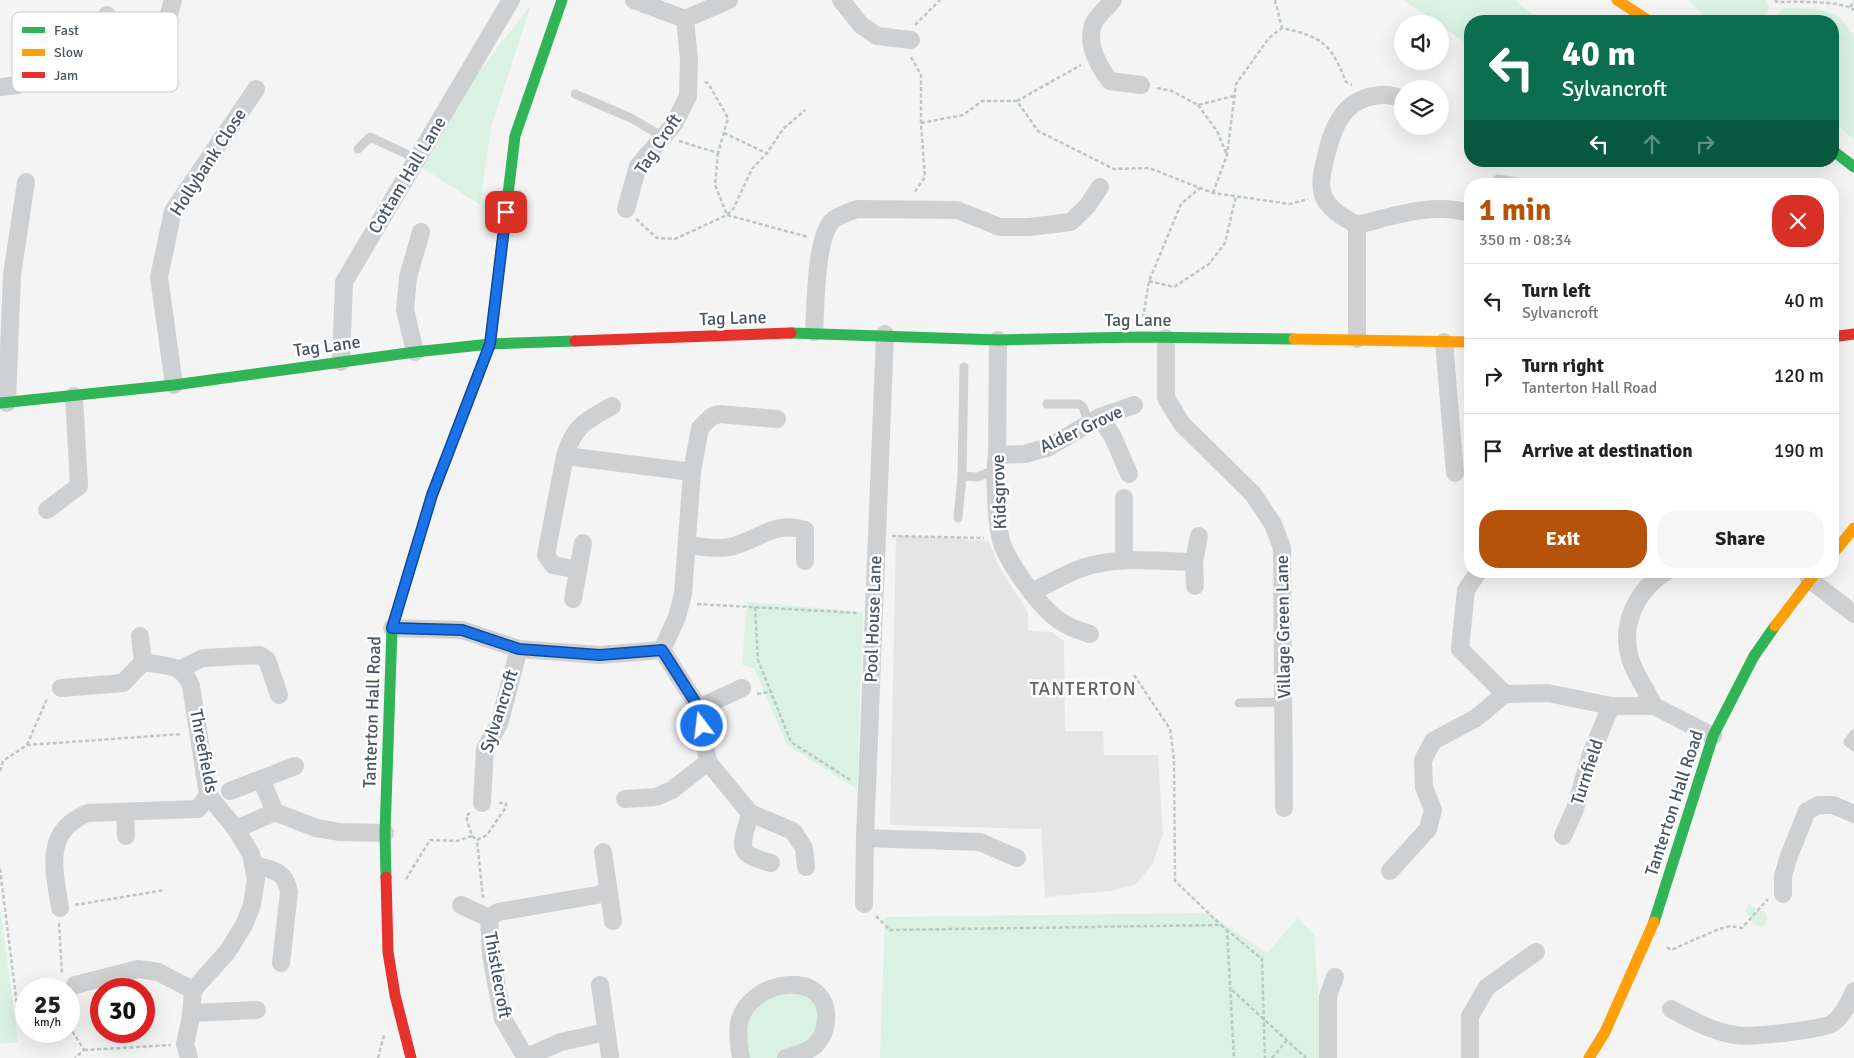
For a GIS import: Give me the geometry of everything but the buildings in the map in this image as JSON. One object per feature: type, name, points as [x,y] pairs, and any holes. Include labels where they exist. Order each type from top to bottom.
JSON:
[{"type":"street","points":[[169,12],[173,0]]},
{"type":"street","name":"Cottam Hall Lane","points":[[341,362],[344,282],[511,0]]},
{"type":"street","name":"Tanterton Hall Road","points":[[412,1058],[395,995],[391,970],[386,886],[385,833],[392,628],[432,495],[490,344],[515,136],[562,0]]},
{"type":"street","points":[[634,0],[684,19],[729,0]]},
{"type":"street","points":[[840,0],[861,25],[878,36],[906,39]]},
{"type":"street","points":[[1113,0],[1093,24],[1092,45],[1096,57],[1110,81],[1141,85]]},
{"type":"street","points":[[1618,0],[1640,15]]},
{"type":"street","name":"Tag Croft","points":[[626,209],[638,166],[674,124],[688,96],[684,19]]},
{"type":"street","name":"Hollybank Close","points":[[174,385],[160,277],[172,211],[256,89]]},
{"type":"street","points":[[1394,97],[1380,95],[1354,103],[1340,115],[1330,137],[1323,169],[1323,195],[1330,206],[1357,225],[1420,210],[1450,208],[1464,212]]},
{"type":"street","points":[[1839,155],[1854,167]]},
{"type":"street","points":[[4,403],[12,275],[26,182]]},
{"type":"street","points":[[814,332],[822,240],[832,221],[844,214],[857,209],[958,210],[1000,227],[1029,227],[1071,222],[1088,206],[1100,187]]},
{"type":"street","points":[[1357,225],[1357,339]]},
{"type":"street","points":[[415,352],[405,310],[408,277],[421,232]]},
{"type":"street","name":"Tag Lane","points":[[4,403],[174,385],[415,352],[490,344],[814,332],[998,340],[1139,337],[1464,342]]},
{"type":"street","name":"Pool House Lane","points":[[864,904],[866,791],[884,334]]},
{"type":"street","points":[[1839,336],[1854,334]]},
{"type":"street","name":"Village Green Lane","points":[[1166,338],[1166,398],[1182,424],[1253,494],[1273,524],[1282,548],[1284,808]]},
{"type":"street","name":"Kidsgrove","points":[[998,340],[996,463],[1000,539],[1011,563],[1053,616],[1074,629],[1090,634]]},
{"type":"street","points":[[1444,342],[1455,473]]},
{"type":"street","points":[[46,510],[79,486],[74,396]]},
{"type":"street","name":"Alder Grove","points":[[996,463],[1049,446],[1094,420],[1134,405]]},
{"type":"street","points":[[578,570],[553,565],[546,555],[565,456],[571,437],[582,422],[612,406]]},
{"type":"street","points":[[777,419],[728,413],[711,417],[700,428],[692,472],[687,545],[680,603],[677,617],[662,650],[699,708],[708,762],[750,813],[792,831],[804,848],[806,867]]},
{"type":"street","points":[[1094,420],[1113,437],[1128,474]]},
{"type":"street","points":[[565,456],[692,472]]},
{"type":"street","points":[[1124,498],[1124,560]]},
{"type":"street","points":[[687,545],[727,548],[773,528],[800,528],[805,530],[806,534],[805,561]]},
{"type":"street","points":[[1839,546],[1854,528]]},
{"type":"street","points":[[1195,586],[1194,562],[1198,536]]},
{"type":"street","points":[[573,599],[583,543]]},
{"type":"street","points":[[1033,591],[1082,568],[1124,560],[1194,562]]},
{"type":"street","points":[[1474,578],[1466,590],[1460,650],[1505,694]]},
{"type":"street","points":[[1654,706],[1631,661],[1626,632],[1635,603],[1657,578]]},
{"type":"street","name":"Tanterton Hall Road","points":[[1589,1058],[1605,1032],[1648,938],[1713,736],[1754,656],[1811,578]]},
{"type":"street","points":[[1816,578],[1854,614]]},
{"type":"street","name":"Sylvancroft","points":[[392,628],[462,630],[519,649],[600,655],[662,650]]},
{"type":"street","points":[[140,636],[143,662]]},
{"type":"street","name":"Sylvancroft","points":[[482,803],[485,749],[499,724],[519,649]]},
{"type":"street","points":[[143,662],[180,668],[203,658],[260,655],[267,660],[278,695]]},
{"type":"street","points":[[61,688],[123,682],[143,662]]},
{"type":"street","name":"Threefields","points":[[180,668],[188,677],[192,686],[208,795],[236,829],[251,854],[256,878],[252,905],[244,925],[228,951],[193,990]]},
{"type":"street","points":[[699,708],[742,688]]},
{"type":"street","points":[[1390,871],[1428,829],[1433,810],[1424,787],[1423,760],[1433,741],[1476,718],[1505,694],[1548,693],[1611,706],[1654,706],[1713,736]]},
{"type":"street","name":"Turnfield","points":[[1562,836],[1575,809],[1591,754],[1611,706]]},
{"type":"street","points":[[624,799],[656,797],[672,790],[708,762]]},
{"type":"street","name":"Threefields","points":[[230,791],[295,766]]},
{"type":"street","points":[[261,779],[275,812]]},
{"type":"street","points":[[60,908],[54,853],[66,826],[74,819],[88,813],[198,809],[208,795]]},
{"type":"street","points":[[1783,894],[1783,876],[1807,811],[1819,805],[1833,805],[1854,814]]},
{"type":"street","points":[[125,812],[126,836]]},
{"type":"street","points":[[236,829],[275,812],[316,828],[340,832],[385,833]]},
{"type":"street","points":[[750,813],[742,845],[750,858],[771,863]]},
{"type":"street","points":[[865,838],[980,842],[1017,858]]},
{"type":"street","points":[[603,852],[612,921]]},
{"type":"street","points":[[253,865],[278,871],[287,884],[289,892],[281,963]]},
{"type":"street","name":"Thistlecroft","points":[[489,918],[498,912],[608,893]]},
{"type":"street","name":"Thistlecroft","points":[[461,905],[489,918]]},
{"type":"street","name":"Thistlecroft","points":[[489,918],[492,955],[503,1019],[526,1058],[561,1042],[606,1032]]},
{"type":"street","points":[[1470,1058],[1470,1016],[1487,988],[1536,952]]},
{"type":"street","points":[[80,980],[138,969],[148,969],[158,972],[193,990],[187,1051]]},
{"type":"street","points":[[1328,1058],[1328,996],[1335,977]]},
{"type":"street","points":[[600,985],[610,1056]]},
{"type":"street","points":[[741,1058],[739,1023],[746,1007],[765,991],[780,985],[795,985],[809,988],[819,994],[826,1005],[827,1018],[824,1032],[812,1049],[786,1058]]},
{"type":"street","points":[[1671,1009],[1707,1028],[1737,1036],[1791,1032],[1832,1023],[1851,1000],[1854,991]]},
{"type":"street","points":[[191,1013],[257,1010]]},
{"type":"lane","points":[[574,94],[631,118],[663,136]]},
{"type":"lane","points":[[358,149],[370,137],[417,159]]},
{"type":"lane","points":[[958,518],[962,476],[964,367]]},
{"type":"lane","points":[[1047,404],[1078,404],[1094,420]]},
{"type":"lane","points":[[962,476],[977,477],[996,463]]},
{"type":"lane","points":[[1239,703],[1284,702]]},
{"type":"lane","points":[[1854,734],[1848,742],[1854,747]]},
{"type":"path","points":[[904,208],[925,177],[921,123],[921,76],[906,39],[940,0]]},
{"type":"path","points":[[1275,0],[1282,28]]},
{"type":"path","points":[[1775,0],[1777,2],[1835,3],[1854,10]]},
{"type":"path","points":[[1850,7],[1854,1]]},
{"type":"path","points":[[1213,193],[1227,155],[1236,84],[1269,38],[1282,28],[1310,34],[1335,54],[1346,82],[1360,90],[1363,100]]},
{"type":"path","points":[[921,123],[963,115],[982,101],[1017,101],[1096,57]]},
{"type":"path","points":[[688,76],[708,83],[728,118],[718,153],[715,185],[727,215]]},
{"type":"path","points":[[1141,85],[1172,91],[1198,105],[1217,131],[1227,155]]},
{"type":"path","points":[[1198,105],[1234,96]]},
{"type":"path","points":[[1017,101],[1038,132],[1114,169],[1149,168],[1213,193],[1290,204],[1323,195]]},
{"type":"path","points":[[626,209],[657,238],[675,239],[727,215],[733,209],[752,169],[767,153],[783,129],[805,110]]},
{"type":"path","points":[[724,133],[767,153]]},
{"type":"path","points":[[663,136],[718,153]]},
{"type":"path","points":[[1139,337],[1149,281],[1182,204],[1200,188]]},
{"type":"path","points":[[1149,281],[1174,287],[1209,264],[1225,243],[1236,196]]},
{"type":"path","points":[[727,215],[822,240]]},
{"type":"path","points":[[877,536],[1000,539]]},
{"type":"path","points":[[680,603],[874,614]]},
{"type":"path","points":[[754,607],[758,660],[791,742],[866,791]]},
{"type":"path","points":[[1134,675],[1170,729],[1174,759],[1175,881],[1221,925],[1262,959],[1265,1058]]},
{"type":"path","points":[[27,745],[47,699]]},
{"type":"path","points":[[0,771],[3,760],[27,745],[186,734]]},
{"type":"path","points":[[482,803],[506,803],[506,807],[487,835],[478,840],[472,836],[466,816],[482,803]]},
{"type":"path","points":[[386,886],[402,886],[430,840],[457,841],[472,836]]},
{"type":"path","points":[[478,840],[484,909],[489,918]]},
{"type":"path","points":[[0,870],[15,990]]},
{"type":"path","points":[[68,978],[58,933],[60,908],[165,890]]},
{"type":"path","points":[[1648,938],[1662,941],[1671,950],[1719,928],[1730,926],[1742,928],[1773,895],[1783,894]]},
{"type":"path","points":[[864,904],[890,930],[1221,925]]},
{"type":"path","points":[[1227,930],[1234,1058]]},
{"type":"path","points":[[1231,989],[1306,1058]]},
{"type":"path","points":[[1272,1058],[1287,1040]]},
{"type":"path","points":[[80,1043],[84,1050]]},
{"type":"path","points":[[75,1058],[84,1050],[187,1051]]},
{"type":"shaded area","points":[[896,535],[989,541],[1000,569],[1028,612],[1028,631],[1052,632],[1064,641],[1065,731],[1103,731],[1104,755],[1158,755],[1163,834],[1152,865],[1135,885],[1110,891],[1045,897],[1041,829],[890,825]]},
{"type":"green space","points":[[1404,0],[1515,0],[1533,15],[1464,15],[1464,42],[1449,31],[1449,15],[1426,15]]},
{"type":"green space","points":[[1689,0],[1766,0],[1769,7],[1766,15],[1702,15]]},
{"type":"green space","points":[[531,5],[491,127],[480,205],[421,167],[463,92]]},
{"type":"green space","points":[[1783,8],[1815,9],[1833,15],[1778,15]]},
{"type":"green space","points":[[1839,19],[1854,38],[1854,140],[1839,126]]},
{"type":"green space","points":[[747,602],[863,612],[857,789],[787,745],[754,668],[742,665]]},
{"type":"green space","points":[[1749,904],[1759,911],[1764,911],[1767,916],[1766,925],[1761,927],[1754,924],[1745,911]]},
{"type":"green space","points":[[0,906],[15,1019],[15,1042],[0,1044]]},
{"type":"green space","points":[[1208,913],[1267,953],[1298,918],[1314,935],[1323,1058],[880,1058],[885,917]]},
{"type":"green space","points":[[809,988],[824,1032],[786,1058],[741,1058],[746,1007],[754,998]]},
{"type":"traffic: fast","points":[[487,352],[490,344],[515,136],[562,0]]},
{"type":"traffic: fast","points":[[1839,155],[1854,167]]},
{"type":"traffic: fast","points":[[791,333],[998,340],[1139,337],[1294,339]]},
{"type":"traffic: fast","points":[[0,403],[174,385],[415,352],[490,344],[575,341]]},
{"type":"traffic: fast","points":[[386,877],[385,833],[392,628],[413,559]]},
{"type":"traffic: fast","points":[[1654,922],[1713,736],[1754,656],[1775,626]]},
{"type":"traffic: slow","points":[[1617,0],[1640,15]]},
{"type":"traffic: slow","points":[[1294,339],[1464,342]]},
{"type":"traffic: slow","points":[[413,559],[432,495],[487,352]]},
{"type":"traffic: slow","points":[[1839,546],[1854,528]]},
{"type":"traffic: slow","points":[[1775,626],[1812,578]]},
{"type":"traffic: slow","points":[[1589,1058],[1605,1032],[1654,922]]},
{"type":"traffic: jam","points":[[575,341],[791,333]]},
{"type":"traffic: jam","points":[[1839,336],[1854,334]]},
{"type":"traffic: jam","points":[[386,877],[388,952],[395,995],[411,1058]]},
{"type":"district","name":"TANTERTON","points":[[1083,689]]},
{"type":"route","points":[[506,212],[490,344],[432,495],[392,628],[462,630],[519,649],[600,655],[662,650],[699,708],[702,726]]}]
